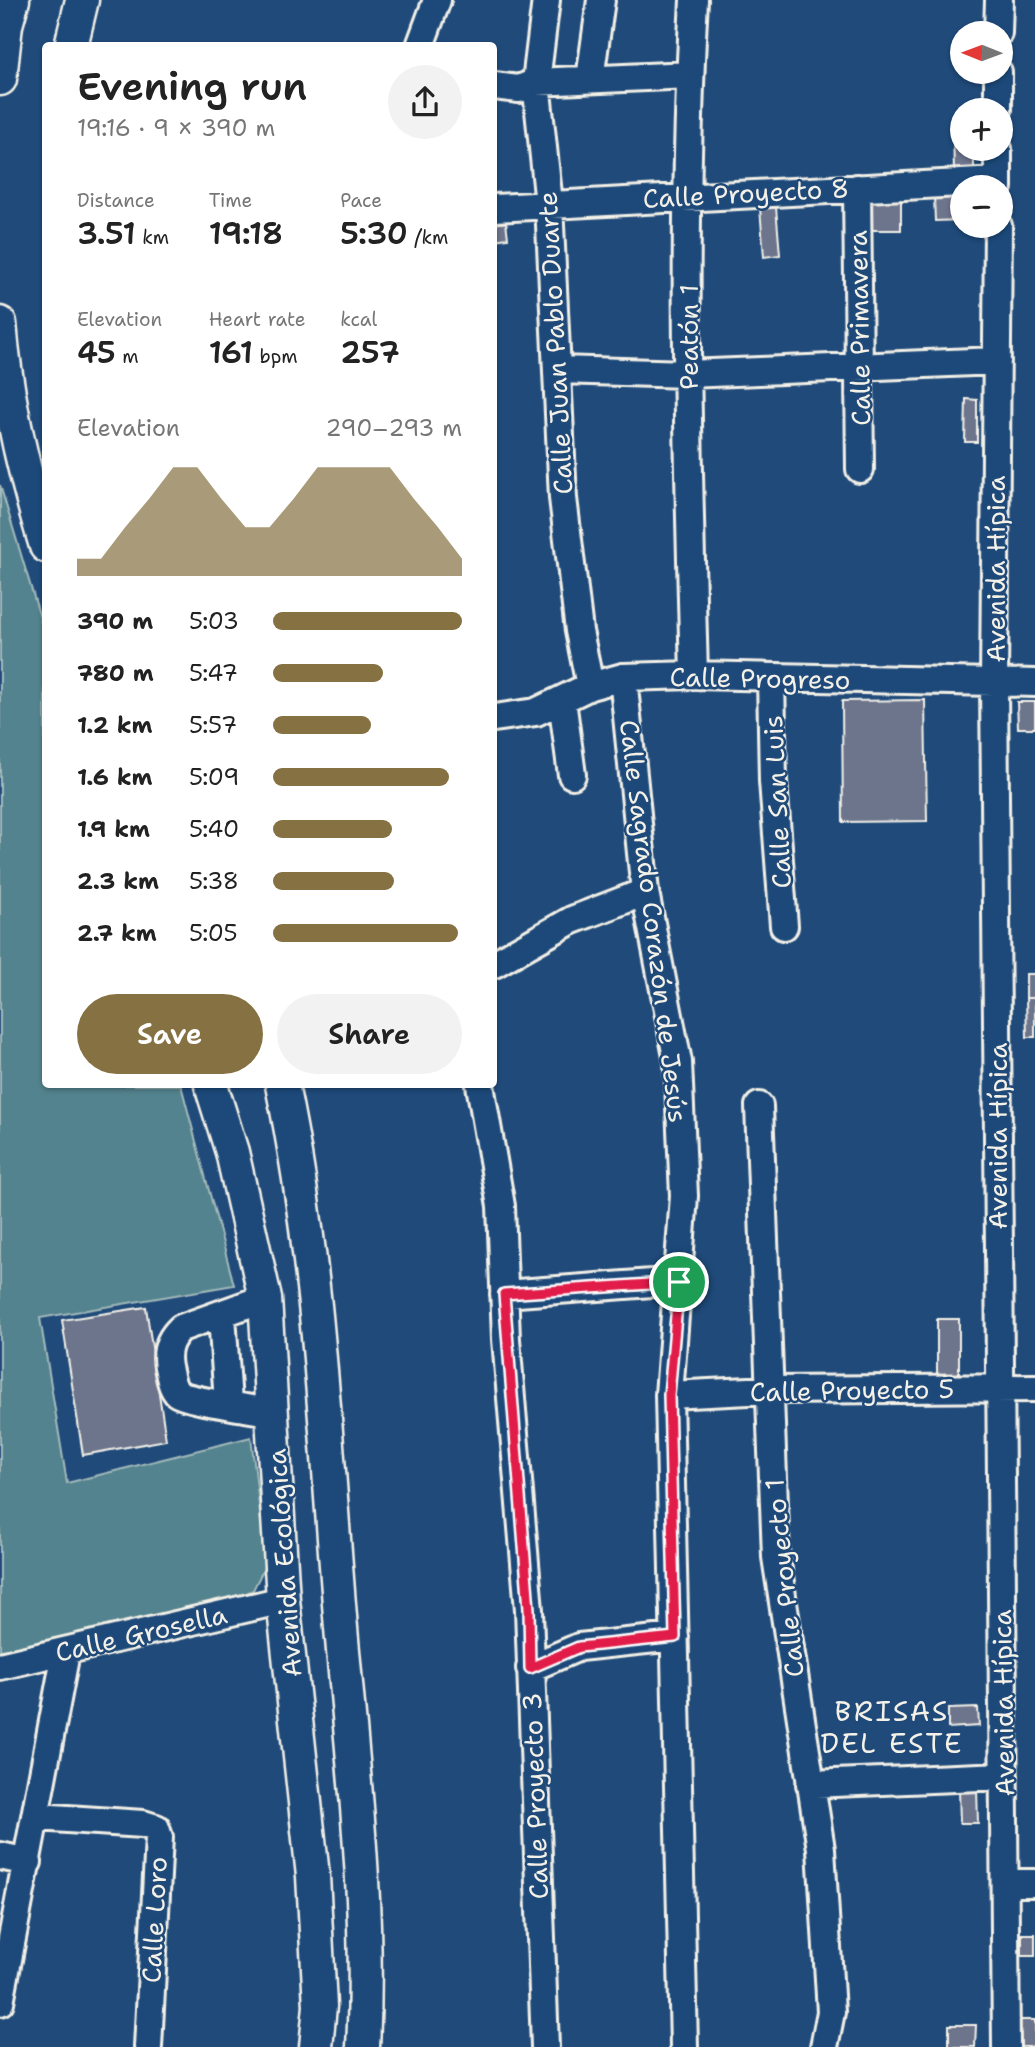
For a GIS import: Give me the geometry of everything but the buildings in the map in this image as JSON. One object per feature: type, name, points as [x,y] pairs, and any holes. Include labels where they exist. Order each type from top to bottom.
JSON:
[{"type":"main road","points":[[0,79],[13,0]]},
{"type":"main road","points":[[72,42],[82,0]]},
{"type":"main road","points":[[0,323],[3,362],[23,459],[42,531]]},
{"type":"main road","name":"Avenida Ecológica","points":[[212,1088],[232,1152],[265,1298],[283,1600],[313,1876],[320,2006],[316,2047]]},
{"type":"main road","points":[[283,1088],[296,1153],[315,1285],[327,1411],[339,1602],[363,1872],[363,2047]]},
{"type":"street","points":[[421,42],[437,0]]},
{"type":"street","name":"Calle Juan Pablo Duarte","points":[[546,0],[536,82],[549,204],[563,498],[579,631],[590,685]]},
{"type":"street","points":[[590,79],[601,0]]},
{"type":"street","name":"Peatón 1","points":[[694,0],[690,75],[687,374],[694,675]]},
{"type":"street","points":[[998,21],[999,0]]},
{"type":"street","points":[[497,86],[519,89],[536,82],[690,75]]},
{"type":"street","name":"Calle Proyecto 8","points":[[497,208],[689,196],[950,185]]},
{"type":"street","name":"Calle Primavera","points":[[857,188],[860,469]]},
{"type":"street","name":"Avenida Hípica","points":[[998,238],[994,682],[1006,2047]]},
{"type":"street","points":[[559,370],[687,374],[997,361]]},
{"type":"street","name":"Calle Progreso","points":[[497,718],[536,712],[590,685],[623,677],[694,675],[1035,683]]},
{"type":"street","name":"Calle Sagrado Corazón de Jesús","points":[[623,677],[645,892],[678,1062],[684,1196],[669,1395],[684,2047]]},
{"type":"street","name":"Calle San Luis","points":[[771,677],[773,782],[784,926]]},
{"type":"street","points":[[562,700],[572,775]]},
{"type":"street","points":[[497,962],[572,920],[645,892]]},
{"type":"street","name":"Calle Proyecto 3","points":[[481,1088],[501,1206],[504,1294],[529,1609],[545,2047]]},
{"type":"street","name":"Calle Proyecto 1","points":[[759,1106],[776,1557],[821,1849],[831,2012],[824,2047]]},
{"type":"street","points":[[504,1294],[679,1282]]},
{"type":"street","points":[[265,1298],[181,1328],[173,1336],[167,1361],[170,1379],[177,1393],[188,1399],[228,1403],[273,1413]]},
{"type":"street","points":[[222,1315],[228,1403]]},
{"type":"street","name":"Calle Proyecto 5","points":[[669,1395],[769,1390],[1035,1388]]},
{"type":"street","name":"Calle Grosella","points":[[0,1666],[283,1600]]},
{"type":"street","points":[[530,1668],[579,1647],[675,1637]]},
{"type":"street","points":[[0,2002],[66,1651]]},
{"type":"street","points":[[810,1784],[1003,1776]]},
{"type":"street","name":"Calle Loro","points":[[37,1816],[143,1824],[156,1828],[159,1837],[148,2047]]},
{"type":"street","points":[[0,1856],[28,1862]]},
{"type":"street","points":[[1005,1883],[1035,1884]]},
{"type":"green space","points":[[0,485],[42,624],[42,1088],[182,1088],[234,1285],[40,1318],[67,1483],[251,1437],[266,1564],[253,1590],[229,1601],[0,1651]]},
{"type":"district","name":"BRISAS DEL ESTE","points":[[892,1727]]},
{"type":"route","points":[[679,1282],[669,1395],[675,1637],[579,1647],[530,1668],[529,1609],[504,1294],[679,1282]]}]
